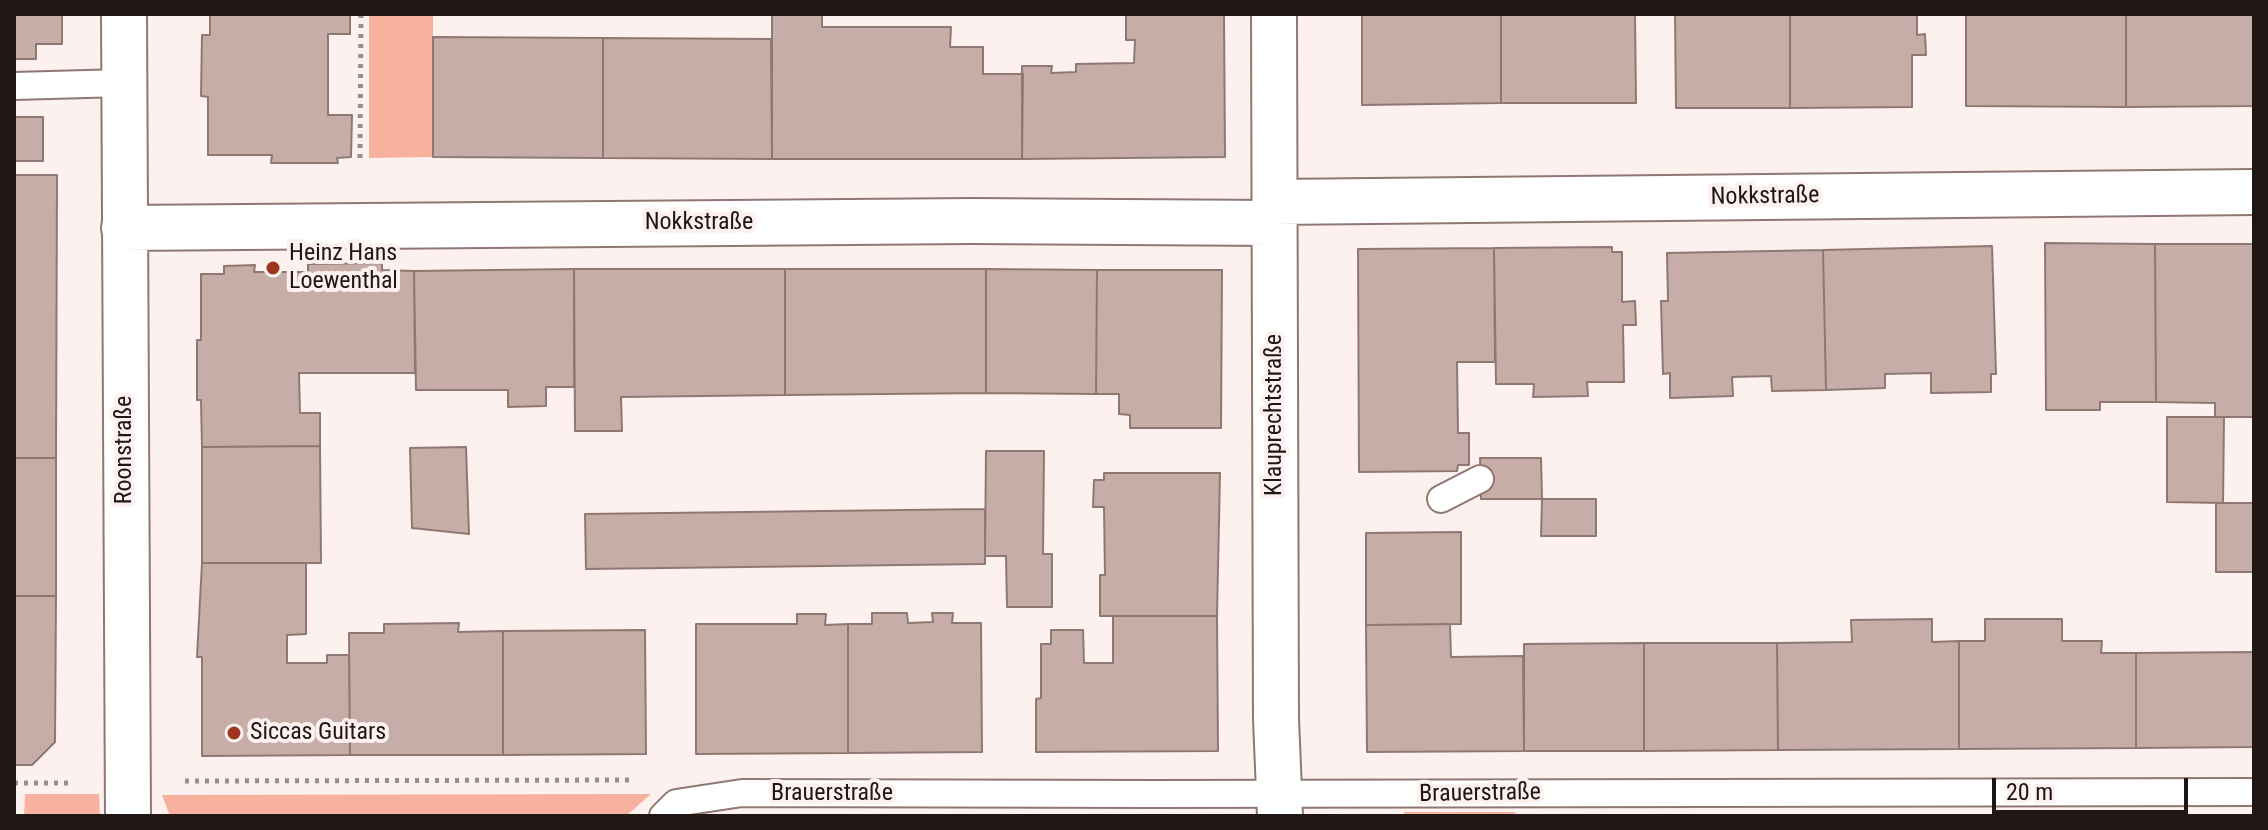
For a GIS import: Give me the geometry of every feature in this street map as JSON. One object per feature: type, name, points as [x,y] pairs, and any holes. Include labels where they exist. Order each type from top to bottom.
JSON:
[{"type":"street","name":"Roonstraße","points":[[124,14],[128,799]]},
{"type":"street","name":"Klauprechtstraße","points":[[1274,14],[1276,719],[1279,806]]},
{"type":"street","name":"Nokkstraße","points":[[124,228],[955,221],[2254,192]]},
{"type":"lane","points":[[14,86],[123,83]]},
{"type":"lane","points":[[1441,499],[1480,479]]},
{"type":"lane","name":"Brauerstraße","points":[[663,816],[676,803],[742,793],[1279,806],[1515,793],[2254,792]]},
{"type":"path","points":[[360,158],[361,14]]},
{"type":"path","points":[[14,783],[128,799],[642,780],[669,785],[705,799]]},
{"type":"shaded area","points":[[369,14],[433,14],[433,157],[369,158]]},
{"type":"shaded area","points":[[25,794],[99,794],[100,816],[24,816]]},
{"type":"shaded area","points":[[651,794],[626,816],[170,816],[162,795]]},
{"type":"shaded area","points":[[1404,812],[1516,812],[1513,816],[1404,816]]},
{"type":"building","points":[[14,14],[62,14],[62,44],[36,44],[36,59],[14,59]]},
{"type":"building","points":[[210,14],[350,14],[350,34],[328,34],[328,115],[352,115],[351,157],[337,158],[338,163],[271,163],[272,155],[208,155],[208,97],[201,96],[202,35],[210,35]]},
{"type":"building","points":[[772,14],[822,14],[822,27],[951,27],[950,47],[983,47],[983,74],[1023,74],[1022,159],[772,159]]},
{"type":"building","points":[[1224,14],[1225,157],[1022,159],[1022,66],[1052,66],[1051,73],[1076,72],[1076,64],[1134,63],[1135,40],[1126,40],[1126,15]]},
{"type":"building","points":[[1362,14],[1501,14],[1501,103],[1362,105]]},
{"type":"building","points":[[1501,14],[1635,14],[1636,103],[1501,103]]},
{"type":"building","points":[[1675,14],[1790,14],[1790,108],[1676,108]]},
{"type":"building","points":[[1790,14],[1917,14],[1917,35],[1925,34],[1926,55],[1912,55],[1912,107],[1790,108]]},
{"type":"building","points":[[1966,14],[2126,14],[2126,107],[1966,106]]},
{"type":"building","points":[[2126,14],[2254,14],[2254,106],[2126,107]]},
{"type":"building","points":[[433,37],[603,38],[603,158],[433,157]]},
{"type":"building","points":[[603,38],[771,39],[772,159],[603,158]]},
{"type":"building","points":[[14,117],[43,117],[43,161],[14,161]]},
{"type":"building","points":[[14,175],[57,175],[56,458],[14,458]]},
{"type":"building","points":[[2045,243],[2155,244],[2156,402],[2100,402],[2100,410],[2046,410]]},
{"type":"building","points":[[2155,244],[2254,244],[2254,417],[2215,417],[2215,403],[2156,402]]},
{"type":"building","points":[[1992,246],[1996,374],[1991,374],[1991,392],[1931,393],[1931,373],[1885,374],[1885,388],[1826,390],[1823,250]]},
{"type":"building","points":[[1612,247],[1612,252],[1622,252],[1622,302],[1635,301],[1636,325],[1623,325],[1624,382],[1587,382],[1588,396],[1533,397],[1534,384],[1496,384],[1494,248]]},
{"type":"building","points":[[1494,248],[1495,362],[1457,362],[1458,433],[1469,433],[1469,465],[1458,465],[1457,471],[1359,472],[1358,249]]},
{"type":"building","points":[[1823,250],[1826,390],[1772,391],[1771,376],[1732,377],[1733,396],[1670,398],[1670,373],[1663,374],[1661,301],[1668,301],[1667,253]]},
{"type":"building","points":[[382,263],[382,270],[414,271],[415,373],[299,373],[300,413],[320,413],[320,446],[202,447],[201,400],[197,400],[201,274],[224,274],[224,266],[255,265],[254,272],[308,272],[308,264]]},
{"type":"building","points":[[574,269],[574,387],[546,387],[546,406],[508,407],[508,390],[416,390],[414,271]]},
{"type":"building","points":[[574,269],[785,269],[785,395],[621,397],[622,431],[575,431]]},
{"type":"building","points":[[785,269],[986,269],[986,393],[785,395]]},
{"type":"building","points":[[986,269],[1097,270],[1096,394],[986,393]]},
{"type":"building","points":[[1097,270],[1222,270],[1221,428],[1130,428],[1130,415],[1119,414],[1119,394],[1096,394]]},
{"type":"building","points":[[2167,417],[2224,417],[2223,503],[2167,502]]},
{"type":"building","points":[[320,446],[321,563],[202,563],[202,447]]},
{"type":"building","points":[[466,447],[469,534],[412,528],[410,448]]},
{"type":"building","points":[[986,451],[1044,451],[1043,554],[1052,554],[1052,607],[1007,607],[1006,556],[985,556]]},
{"type":"building","points":[[14,458],[56,458],[56,596],[14,596]]},
{"type":"building","points":[[1480,458],[1541,458],[1542,499],[1481,499]]},
{"type":"building","points":[[1104,473],[1220,473],[1217,616],[1100,616],[1100,575],[1105,575],[1104,507],[1093,507],[1094,480],[1104,480]]},
{"type":"building","points":[[1542,499],[1596,499],[1596,536],[1541,536]]},
{"type":"building","points":[[2216,503],[2254,503],[2254,572],[2216,572]]},
{"type":"building","points":[[985,509],[985,564],[586,569],[585,514]]},
{"type":"building","points":[[1461,532],[1461,624],[1366,625],[1366,533]]},
{"type":"building","points":[[202,563],[306,563],[306,634],[287,635],[287,663],[327,663],[327,655],[349,655],[350,755],[202,756],[202,657],[197,657]]},
{"type":"building","points":[[14,596],[56,596],[55,742],[32,765],[14,765]]},
{"type":"building","points":[[872,613],[907,613],[908,623],[933,622],[932,613],[953,613],[952,623],[981,623],[982,752],[848,753],[848,624],[872,624]]},
{"type":"building","points":[[797,614],[826,614],[825,625],[848,624],[848,753],[696,754],[696,624],[797,624]]},
{"type":"building","points":[[1113,616],[1217,616],[1218,751],[1036,752],[1036,699],[1041,698],[1041,644],[1051,644],[1051,630],[1083,630],[1084,663],[1113,663]]},
{"type":"building","points":[[1932,619],[1932,642],[1959,641],[1959,749],[1778,750],[1777,643],[1852,642],[1851,620]]},
{"type":"building","points":[[1985,619],[2062,619],[2062,641],[2102,641],[2101,653],[2136,653],[2136,748],[1959,749],[1959,641],[1985,641]]},
{"type":"building","points":[[459,623],[458,632],[503,631],[503,755],[350,755],[349,633],[384,633],[384,624]]},
{"type":"building","points":[[1450,624],[1451,657],[1523,656],[1524,751],[1367,752],[1366,625]]},
{"type":"building","points":[[645,630],[646,754],[503,755],[503,631]]},
{"type":"building","points":[[1644,643],[1777,643],[1778,750],[1644,751]]},
{"type":"building","points":[[1644,643],[1644,751],[1524,751],[1524,644]]},
{"type":"building","points":[[2254,652],[2254,747],[2136,748],[2136,653]]},
{"type":"place","name":"Heinz Hans Loewenthal","points":[[273,268]]},
{"type":"place","name":"Siccas Guitars","points":[[234,733]]}]
